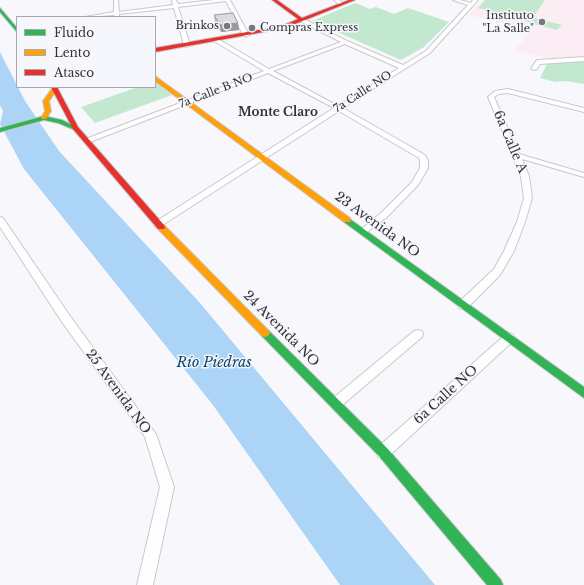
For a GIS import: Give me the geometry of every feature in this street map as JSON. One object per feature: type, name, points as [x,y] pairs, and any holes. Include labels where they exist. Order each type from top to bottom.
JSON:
[{"type":"street","points":[[116,0],[117,15]]},
{"type":"street","points":[[174,0],[187,45]]},
{"type":"street","points":[[102,16],[225,0]]},
{"type":"street","points":[[228,0],[246,35]]},
{"type":"street","points":[[274,0],[302,20],[346,42],[403,67]]},
{"type":"street","points":[[156,50],[284,27],[339,2],[353,0]]},
{"type":"street","points":[[455,0],[474,2]]},
{"type":"street","name":"7a Calle NO","points":[[158,224],[428,52],[474,2]]},
{"type":"street","points":[[0,8],[16,27]]},
{"type":"street","points":[[216,40],[268,71],[338,108],[422,157],[424,161],[424,168],[415,183],[390,210],[363,231]]},
{"type":"street","name":"7a Calle B NO","points":[[86,140],[346,42]]},
{"type":"street","points":[[534,69],[538,62],[584,59]]},
{"type":"street","name":"23 Avenida NO","points":[[156,79],[584,393]]},
{"type":"street","points":[[42,119],[48,111],[46,101],[54,88]]},
{"type":"street","name":"24 Avenida NO","points":[[55,88],[75,128],[158,224],[383,452],[496,585]]},
{"type":"street","name":"6a Calle A","points":[[464,305],[497,272],[509,251],[521,222],[528,198],[525,176],[491,97],[498,92],[508,91],[584,110]]},
{"type":"street","points":[[0,130],[42,119],[60,121],[75,128]]},
{"type":"street","points":[[515,155],[584,175]]},
{"type":"street","name":"25 Avenida NO","points":[[0,220],[66,319],[150,434],[167,487],[145,585]]},
{"type":"street","points":[[336,403],[418,334]]},
{"type":"street","name":"6a Calle NO","points":[[383,452],[509,338]]},
{"type":"shaded area","name":"Instituto \"La Salle\"","points":[[483,0],[584,0],[584,56],[551,59],[515,50],[532,30],[469,15]]},
{"type":"green space","points":[[485,0],[545,0],[530,22],[478,8]]},
{"type":"green space","points":[[355,3],[370,9],[376,7],[394,14],[408,8],[449,22],[424,47],[401,60],[312,21]]},
{"type":"green space","points":[[535,18],[562,25],[557,30],[530,23]]},
{"type":"green space","points":[[584,60],[584,84],[566,81],[555,82],[540,78],[548,62]]},
{"type":"green space","points":[[156,83],[172,95],[95,123],[81,107],[135,88],[156,88]]},
{"type":"water","name":"Río Piedras","points":[[0,52],[16,83],[16,88],[18,88],[25,101],[59,151],[200,303],[435,585],[340,585],[213,405],[24,169],[0,124],[3,111],[0,105]]},
{"type":"building","points":[[233,13],[238,23],[220,25],[214,15]]},
{"type":"traffic: fast","points":[[0,9],[16,30]]},
{"type":"traffic: fast","points":[[0,130],[44,118],[60,121],[75,128]]},
{"type":"traffic: fast","points":[[347,220],[584,393]]},
{"type":"traffic: fast","points":[[265,333],[383,452],[496,585]]},
{"type":"traffic: slow","points":[[156,79],[347,220]]},
{"type":"traffic: slow","points":[[44,118],[48,111],[46,101],[55,88]]},
{"type":"traffic: slow","points":[[161,227],[265,333]]},
{"type":"traffic: jam","points":[[274,0],[302,20]]},
{"type":"traffic: jam","points":[[156,50],[283,27],[353,0]]},
{"type":"traffic: jam","points":[[55,88],[75,128],[161,227]]},
{"type":"place","name":"Instituto \"La Salle\"","points":[[542,22]]},
{"type":"place","name":"Brinkos","points":[[227,26]]},
{"type":"place","name":"Compras Express","points":[[252,28]]},
{"type":"district","name":"Monte Claro","points":[[278,113]]}]
